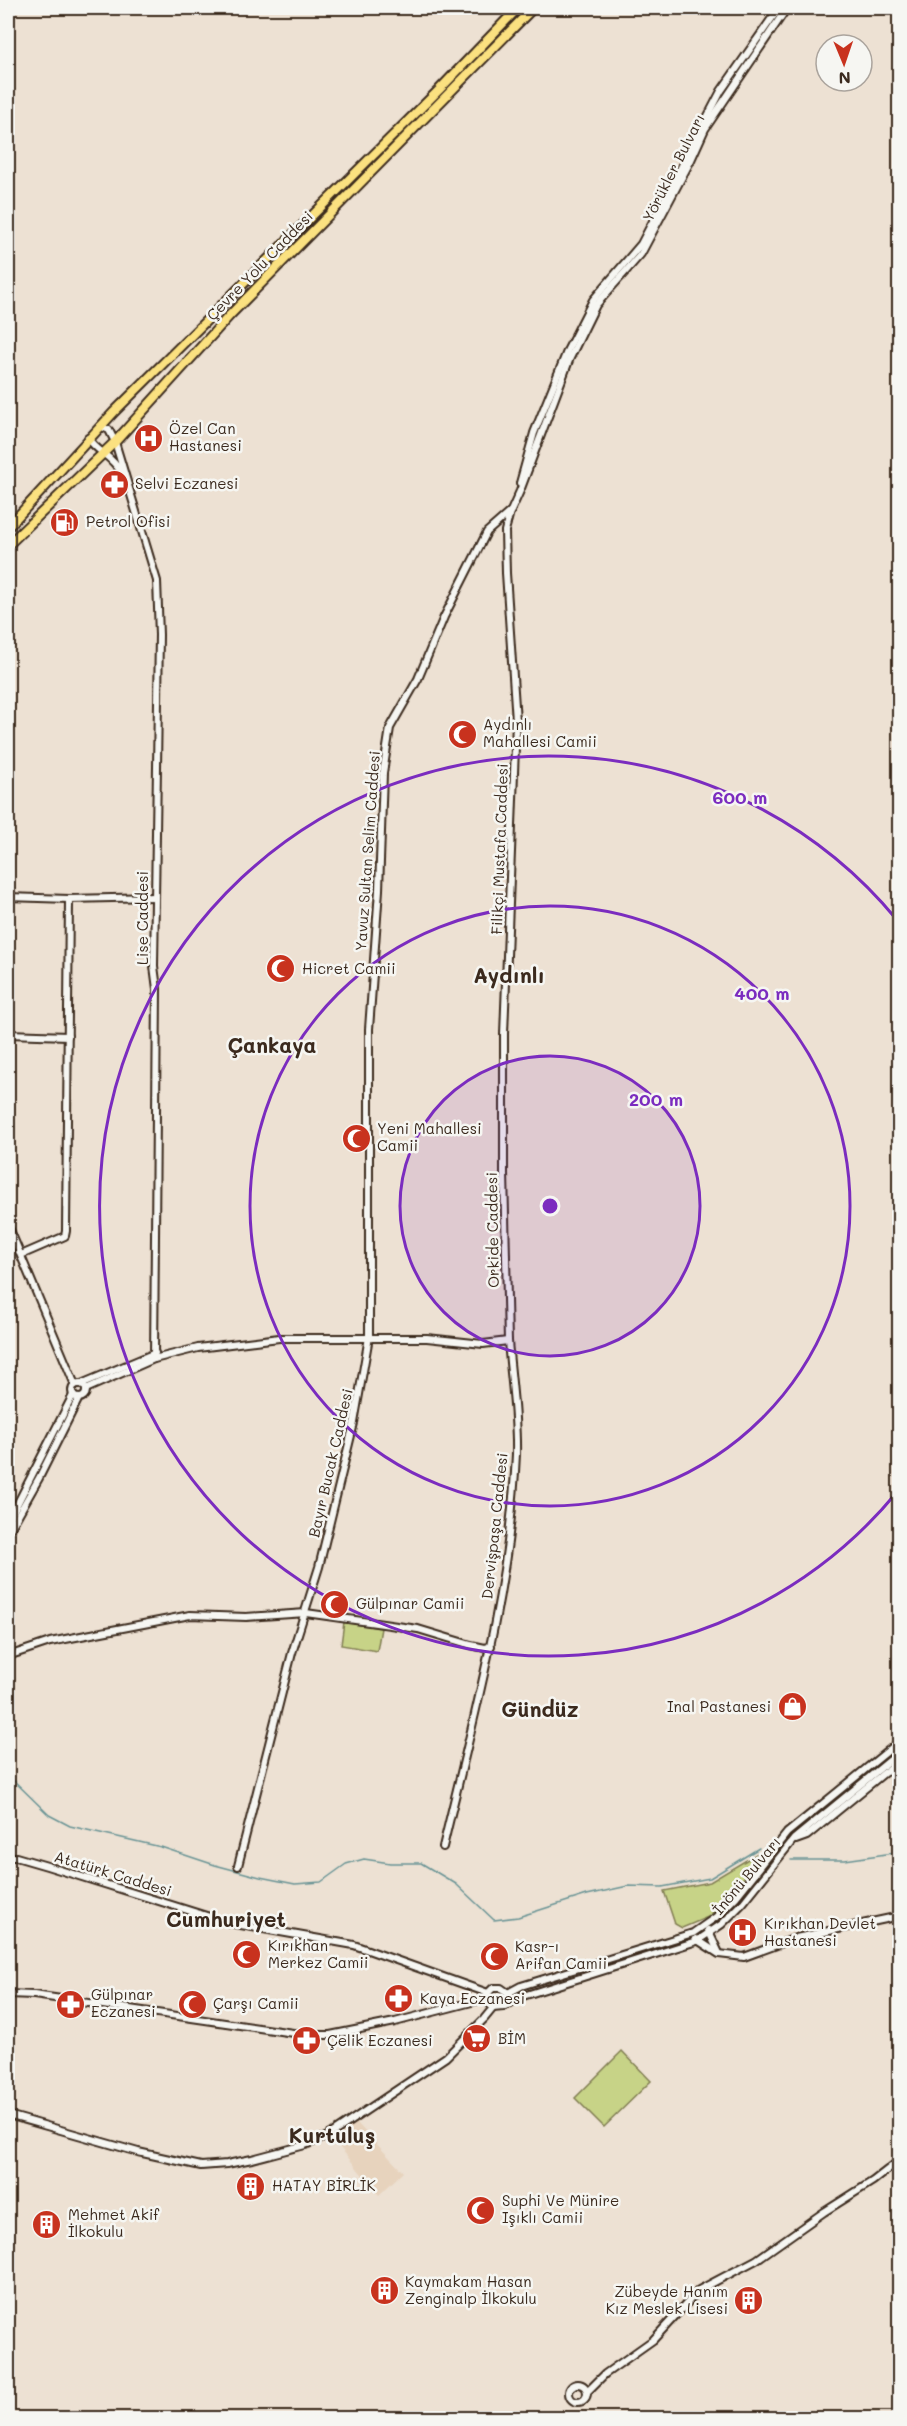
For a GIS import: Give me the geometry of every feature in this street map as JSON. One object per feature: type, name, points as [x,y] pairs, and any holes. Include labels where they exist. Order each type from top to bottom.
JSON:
[{"type":"highway","name":"Çevre Yolu Caddesi","points":[[8,527],[88,438],[439,90],[518,8]]},
{"type":"highway","name":"Çevre Yolu Caddesi","points":[[8,545],[115,442],[230,315],[533,8]]},
{"type":"street","name":"Yörükler Bulvarı","points":[[595,302],[641,244],[721,92],[779,8]]},
{"type":"street","name":"Yörükler Bulvarı","points":[[595,302],[641,254],[705,129],[787,8]]},
{"type":"street","name":"Filikçi Mustafa Caddesi","points":[[503,1118],[516,721],[505,531],[510,511],[530,468],[554,396],[595,302]]},
{"type":"street","points":[[100,426],[109,430],[115,442]]},
{"type":"street","points":[[88,438],[94,448],[102,453]]},
{"type":"street","name":"Lise Caddesi","points":[[115,442],[157,581],[159,635],[155,897],[157,1186],[155,1356]]},
{"type":"street","name":"Lise Caddesi","points":[[102,453],[115,460],[126,482]]},
{"type":"street","name":"Yavuz Sultan Selim Caddesi","points":[[367,1118],[369,1029],[380,890],[383,773],[390,728],[418,679],[444,617],[488,532],[510,511]]},
{"type":"street","points":[[8,897],[69,899],[155,897]]},
{"type":"street","points":[[21,1255],[65,1236],[69,899]]},
{"type":"street","points":[[8,1034],[68,1036]]},
{"type":"street","name":"Bayır Bucak Caddesi","points":[[238,1866],[292,1653],[306,1614],[354,1423],[369,1337],[367,1118]]},
{"type":"street","name":"Orkide Caddesi","points":[[503,1118],[508,1341]]},
{"type":"street","points":[[8,1225],[84,1395],[76,1397],[8,1522]]},
{"type":"street","points":[[8,1533],[39,1478],[76,1397],[72,1388],[155,1356],[279,1338],[427,1338],[483,1344],[508,1341]]},
{"type":"street","name":"Dervişpaşa Caddesi","points":[[443,1846],[491,1646],[506,1554],[516,1454],[515,1402],[508,1341]]},
{"type":"street","points":[[8,1656],[50,1642],[190,1615],[246,1617],[306,1614],[418,1629],[471,1645],[491,1646]]},
{"type":"street","name":"İnönü Bulvarı","points":[[487,1995],[497,1987],[508,1993],[520,1986],[693,1933],[716,1917],[736,1897],[784,1836],[900,1741]]},
{"type":"street","points":[[792,1842],[900,1752]]},
{"type":"street","points":[[792,1842],[807,1836],[900,1760]]},
{"type":"street","points":[[784,1836],[791,1835],[792,1842]]},
{"type":"street","name":"İnönü Bulvarı","points":[[493,2008],[503,2007],[523,1995],[697,1941],[722,1924],[792,1842]]},
{"type":"street","name":"Atatürk Caddesi","points":[[8,1857],[47,1866],[229,1923],[354,1945],[487,1995]]},
{"type":"street","points":[[693,1933],[697,1941],[719,1954],[744,1957],[796,1938],[900,1916]]},
{"type":"street","points":[[703,1926],[710,1933],[719,1954]]},
{"type":"street","points":[[503,2007],[508,2000],[508,1993]]},
{"type":"street","points":[[8,1994],[34,1995],[307,2035],[330,2035],[395,2022],[487,1995],[493,2008],[450,2054],[327,2136],[305,2145],[252,2159],[201,2166],[147,2155],[8,2115]]},
{"type":"street","points":[[587,2392],[605,2374],[653,2340],[699,2290],[756,2260],[873,2181],[900,2160]]},
{"type":"shaded area","points":[[356,2122],[403,2172],[379,2195],[333,2139]]},
{"type":"green space","points":[[344,1622],[381,1628],[377,1651],[341,1645]]},
{"type":"green space","points":[[758,1853],[763,1854],[723,1903],[708,1917],[682,1928],[675,1924],[664,1891],[710,1882]]},
{"type":"green space","points":[[622,2051],[651,2081],[604,2127],[575,2098]]},
{"type":"waterway","points":[[8,1775],[49,1815],[70,1826],[161,1847],[260,1877],[295,1884],[321,1882],[346,1864],[364,1859],[390,1863],[421,1863],[456,1884],[494,1920],[518,1917],[587,1895],[628,1886],[662,1887],[710,1878],[759,1848]]},
{"type":"waterway","points":[[791,1860],[845,1860],[900,1852]]},
{"type":"place","name":"Özel Can Hastanesi","points":[[148,438]]},
{"type":"place","name":"Selvi Eczanesi","points":[[114,484]]},
{"type":"place","name":"Petrol Ofisi","points":[[65,522]]},
{"type":"place","name":"Aydınlı Mahallesi Camii","points":[[462,734]]},
{"type":"place","name":"Hicret Camii","points":[[281,969]]},
{"type":"place","name":"Yeni Mahallesi Camii","points":[[356,1138]]},
{"type":"place","name":"Gülpınar Camii","points":[[335,1604]]},
{"type":"place","name":"Inal Pastanesi","points":[[792,1707]]},
{"type":"place","name":"Kırıkhan Devlet Hastanesi","points":[[743,1933]]},
{"type":"place","name":"Kırıkhan Merkez Camii","points":[[247,1955]]},
{"type":"place","name":"Kasr-ı Arifan Camii","points":[[494,1956]]},
{"type":"place","name":"Kaya Eczanesi","points":[[399,1999]]},
{"type":"place","name":"Gülpınar Eczanesi","points":[[70,2004]]},
{"type":"place","name":"Çarşı Camii","points":[[192,2004]]},
{"type":"place","name":"BİM","points":[[477,2039]]},
{"type":"place","name":"Çelik Eczanesi","points":[[306,2041]]},
{"type":"place","name":"HATAY BİRLİK","points":[[251,2186]]},
{"type":"place","name":"Suphi Ve Münire Işıklı Camii","points":[[481,2210]]},
{"type":"place","name":"Mehmet Akif İlkokulu","points":[[47,2224]]},
{"type":"place","name":"Kaymakam Hasan Zenginalp İlkokulu","points":[[384,2291]]},
{"type":"place","name":"Zübeyde Hanım Kız Meslek Lisesi","points":[[749,2301]]},
{"type":"district","name":"Aydınlı","points":[[509,976]]},
{"type":"district","name":"Çankaya","points":[[272,1046]]},
{"type":"district","name":"Gündüz","points":[[540,1710]]},
{"type":"district","name":"Cumhuriyet","points":[[226,1920]]},
{"type":"district","name":"Kurtuluş","points":[[332,2136]]}]
